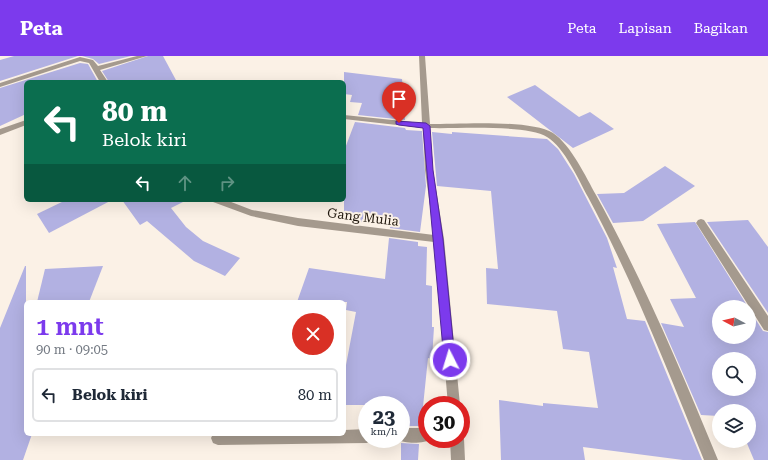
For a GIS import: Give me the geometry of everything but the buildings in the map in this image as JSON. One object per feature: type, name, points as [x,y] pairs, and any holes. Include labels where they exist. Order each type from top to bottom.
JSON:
[{"type":"street","points":[[96,68],[144,56]]},
{"type":"street","points":[[422,56],[429,170],[439,239],[453,396]]},
{"type":"street","points":[[0,85],[80,59],[91,61],[103,80]]},
{"type":"street","points":[[346,117],[426,126],[526,127],[550,135],[564,148],[622,252],[655,324],[711,460]]},
{"type":"street","points":[[0,132],[24,123]]},
{"type":"street","name":"Gang Mulia","points":[[221,202],[251,213],[298,222],[439,239]]},
{"type":"street","points":[[701,223],[768,326]]},
{"type":"street","points":[[218,438],[358,436]]},
{"type":"street","points":[[457,448],[458,460]]},
{"type":"route","points":[[399,123],[426,126],[429,170],[439,239],[450,360]]}]
